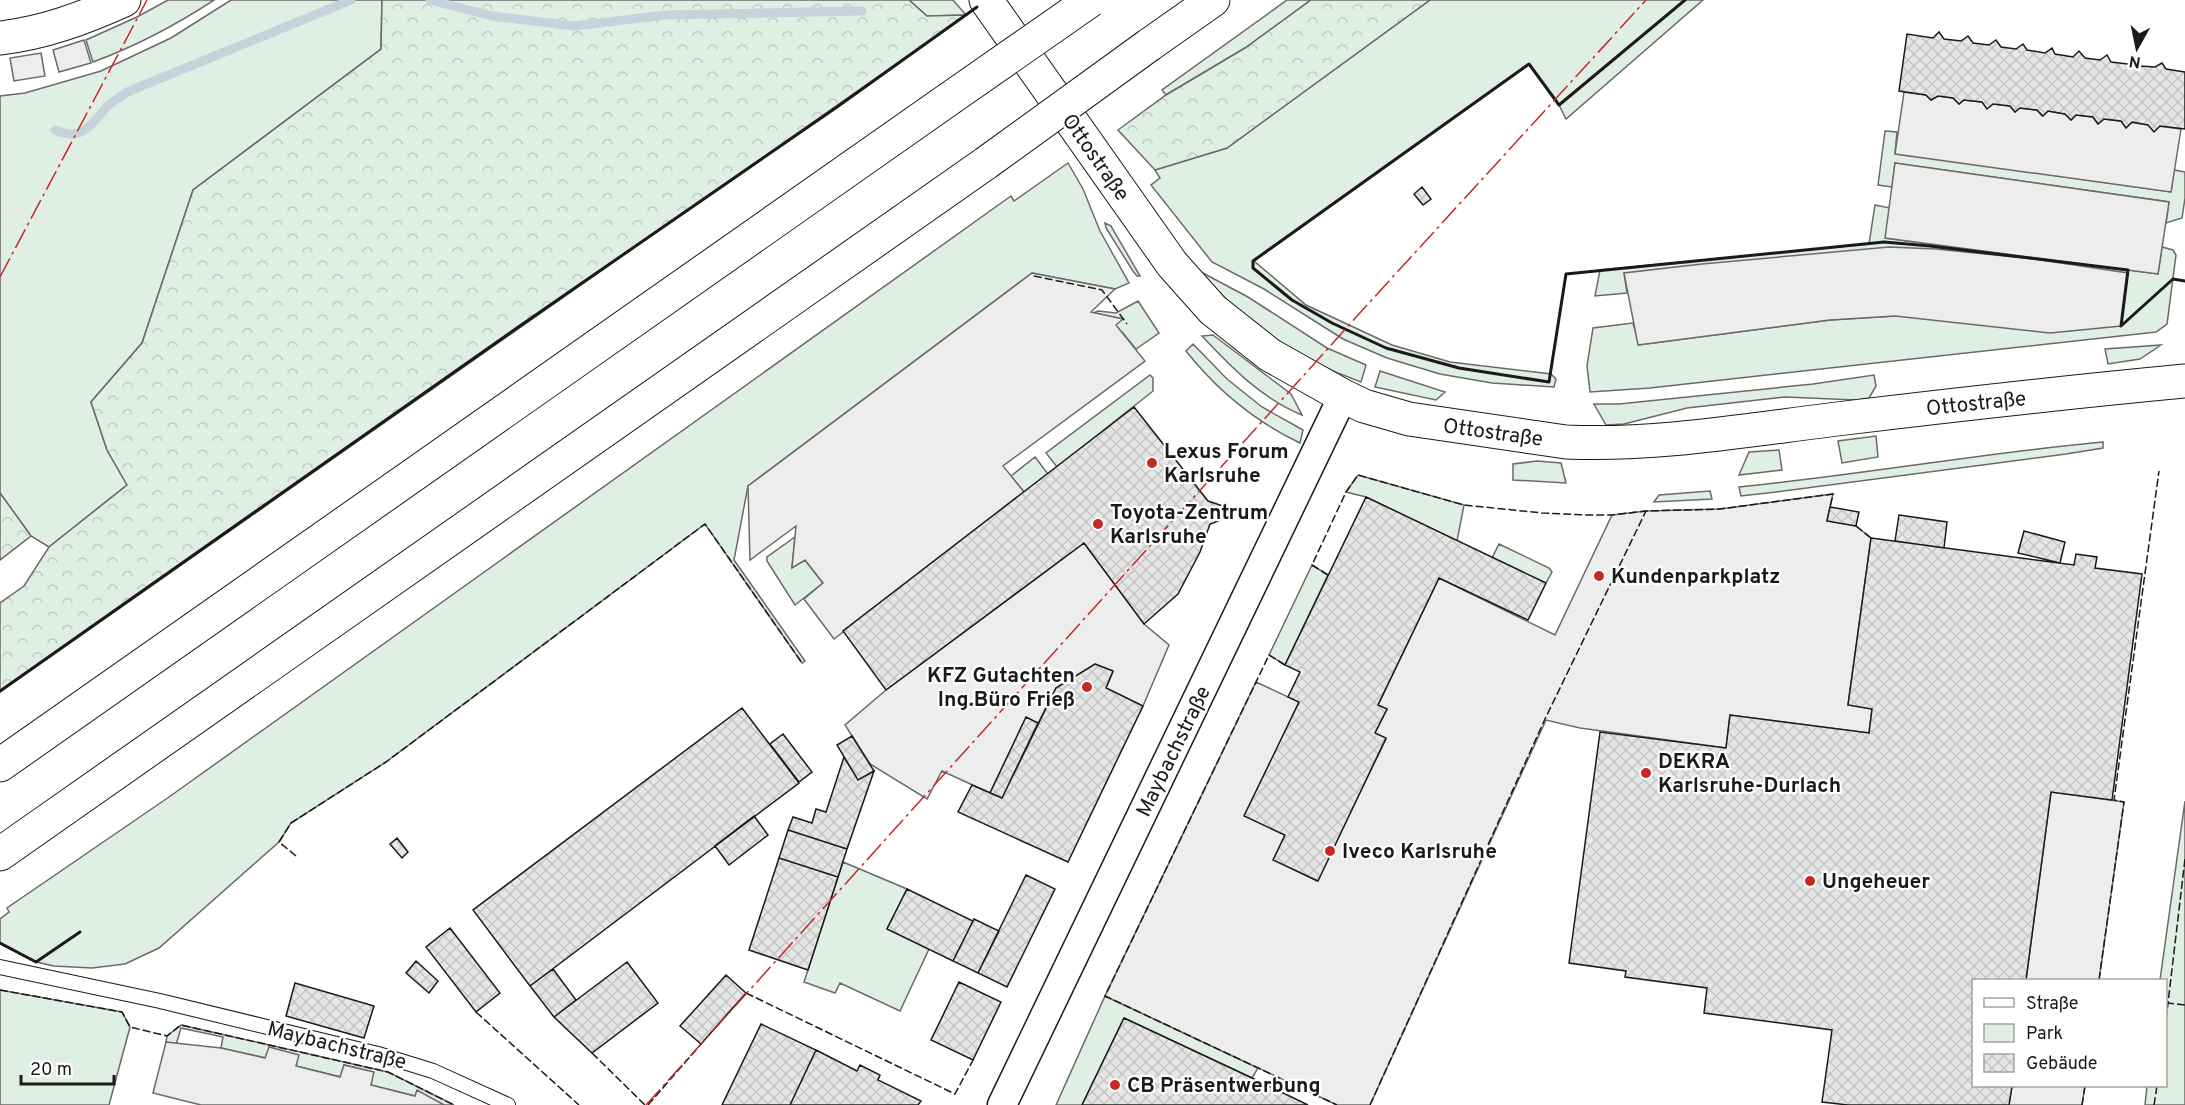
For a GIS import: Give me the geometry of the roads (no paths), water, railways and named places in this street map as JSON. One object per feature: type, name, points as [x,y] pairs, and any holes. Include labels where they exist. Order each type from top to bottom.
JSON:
[{"type":"main road","points":[[0,38],[19,36],[82,19],[124,0]]},
{"type":"main road","name":"Ottostraße","points":[[986,0],[1172,264],[1213,310],[1270,355],[1343,396],[1364,405],[1409,419],[1544,439],[1591,443],[1712,435],[1928,408],[2185,381]]},
{"type":"main road","points":[[0,765],[1091,0]]},
{"type":"main road","points":[[0,854],[986,163],[1213,0]]},
{"type":"street","name":"Maybachstraße","points":[[1002,1105],[1343,396]]},
{"type":"lane","name":"Maybachstraße","points":[[0,967],[160,1000],[378,1054],[422,1067],[508,1105]]},
{"type":"waterway","points":[[55,130],[79,133],[85,130],[111,103],[127,92],[351,0]]},
{"type":"waterway","points":[[430,0],[492,16],[575,26],[665,15],[862,11]]},
{"type":"place","name":"Lexus Forum Karlsruhe","points":[[1152,463]]},
{"type":"place","name":"Toyota-Zentrum Karlsruhe","points":[[1098,524]]},
{"type":"place","name":"Kundenparkplatz","points":[[1599,576]]},
{"type":"place","name":"KFZ Gutachten Ing.Büro Frieß","points":[[1087,687]]},
{"type":"place","name":"DEKRA Karlsruhe-Durlach","points":[[1646,773]]},
{"type":"place","name":"Iveco Karlsruhe","points":[[1330,851]]},
{"type":"place","name":"Ungeheuer","points":[[1810,881]]},
{"type":"place","name":"CB Präsentwerbung","points":[[1115,1085]]}]
